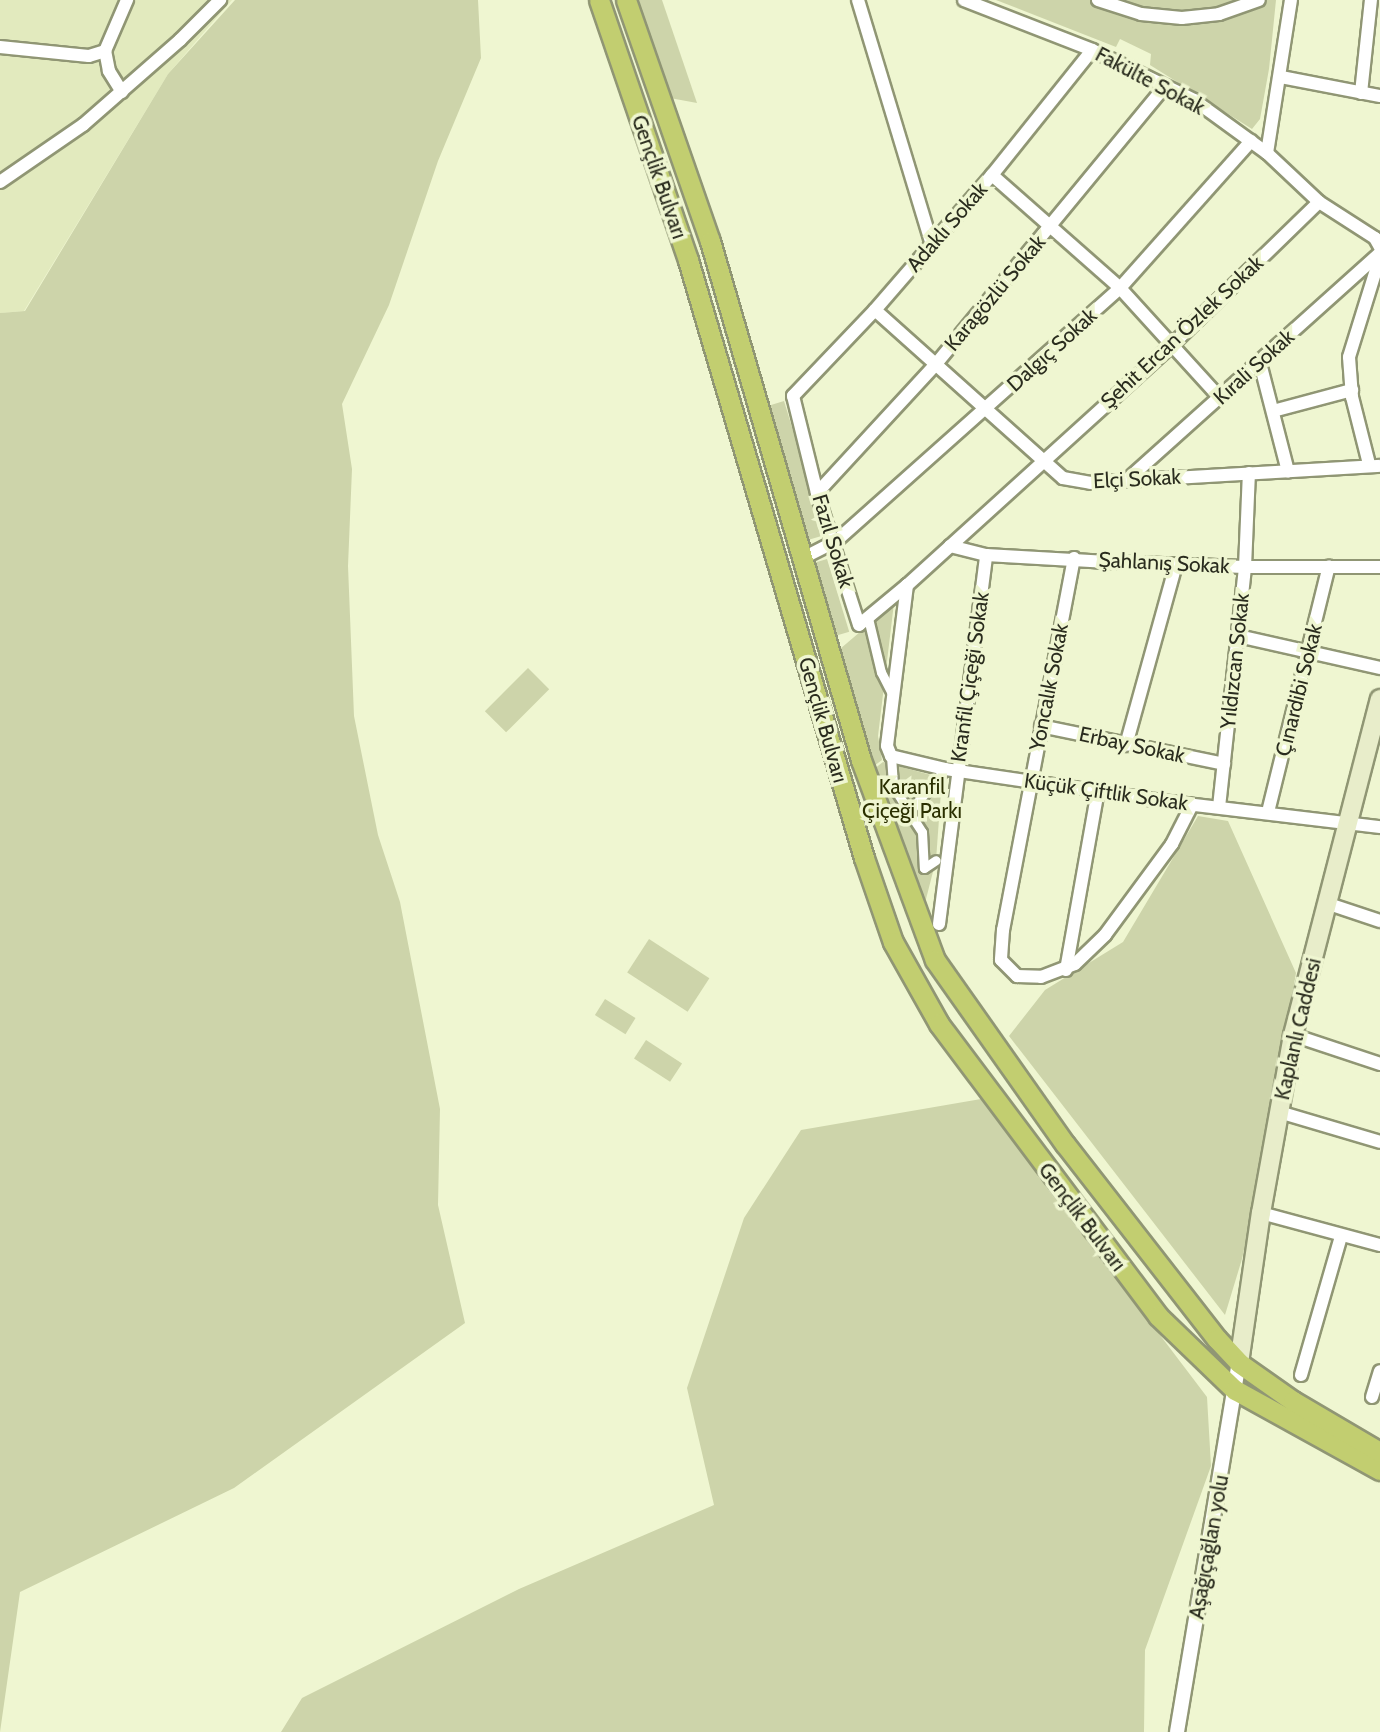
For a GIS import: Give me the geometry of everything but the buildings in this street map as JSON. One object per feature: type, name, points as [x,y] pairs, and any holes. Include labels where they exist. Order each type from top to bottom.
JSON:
[{"type":"highway","name":"Gençlik Bulvarı","points":[[599,0],[688,260],[864,858],[893,942],[939,1024],[1086,1224],[1158,1316],[1235,1390],[1380,1470]]},
{"type":"highway","name":"Gençlik Bulvarı","points":[[626,0],[710,241],[861,760],[935,960],[1065,1144],[1238,1363],[1319,1418],[1380,1452]]},
{"type":"main road","name":"Kaplanlı Caddesi","points":[[1238,1363],[1261,1213],[1293,1035],[1379,706]]},
{"type":"street","points":[[122,92],[109,71],[105,51],[127,0]]},
{"type":"street","points":[[0,182],[83,125],[219,0]]},
{"type":"street","points":[[858,0],[932,245]]},
{"type":"street","name":"Fakülte Sokak","points":[[964,0],[1093,50],[1194,100],[1267,153],[1319,202],[1375,238],[1380,247]]},
{"type":"street","points":[[1098,0],[1141,14],[1182,18],[1219,14],[1259,0]]},
{"type":"street","points":[[1267,153],[1291,0]]},
{"type":"street","points":[[1361,93],[1371,0]]},
{"type":"street","points":[[0,47],[89,56],[105,51]]},
{"type":"street","name":"Adaklı Sokak","points":[[793,396],[932,245],[1093,50]]},
{"type":"street","points":[[1281,77],[1380,96]]},
{"type":"street","name":"Karagözlü Sokak","points":[[817,493],[936,364],[1165,86]]},
{"type":"street","name":"Dalgıç Sokak","points":[[803,558],[835,542],[1120,288],[1251,141]]},
{"type":"street","points":[[992,175],[1120,288],[1220,398]]},
{"type":"street","name":"Şehit Ercan Özlek Sokak","points":[[1042,459],[1172,345],[1319,202]]},
{"type":"street","points":[[1374,465],[1352,390],[1349,357],[1380,255]]},
{"type":"street","name":"Kırali Sokak","points":[[1127,481],[1380,255]]},
{"type":"street","name":"Elçi Sokak","points":[[875,310],[1063,478],[1091,484],[1374,465]]},
{"type":"street","points":[[1260,363],[1289,471]]},
{"type":"street","points":[[1273,411],[1352,390]]},
{"type":"street","name":"Fazıl Sokak","points":[[793,396],[817,493],[835,542],[859,625],[868,618]]},
{"type":"street","points":[[891,694],[881,672],[868,618],[950,546],[1042,459]]},
{"type":"street","name":"Yıldızcan Sokak","points":[[1219,807],[1245,567],[1249,473]]},
{"type":"street","name":"Şahlanış Sokak","points":[[950,546],[986,555],[1176,565],[1380,567]]},
{"type":"street","name":"Kranfil Çiçeği Sokak","points":[[939,924],[951,770],[986,555]]},
{"type":"street","name":"Yoncalık Sokak","points":[[1066,970],[1041,977],[1017,976],[1001,960],[1003,930],[1030,781],[1074,558]]},
{"type":"street","points":[[1126,745],[1176,565]]},
{"type":"street","name":"Çınardibi Sokak","points":[[1268,812],[1310,654],[1329,566]]},
{"type":"street","points":[[907,585],[886,730],[893,786],[922,832],[924,868]]},
{"type":"street","points":[[1237,636],[1380,668]]},
{"type":"street","name":"Erbay Sokak","points":[[1041,726],[1224,764]]},
{"type":"street","name":"Küçük Çiftlik Sokak","points":[[891,756],[951,770],[1380,827]]},
{"type":"street","points":[[909,812],[951,770]]},
{"type":"street","points":[[1066,970],[1098,791]]},
{"type":"street","points":[[1066,970],[1105,935],[1172,844],[1192,804]]},
{"type":"street","points":[[909,882],[936,860]]},
{"type":"street","points":[[1329,904],[1380,921]]},
{"type":"street","points":[[1293,1035],[1380,1065]]},
{"type":"street","points":[[1279,1112],[1380,1142]]},
{"type":"street","points":[[1261,1213],[1380,1245]]},
{"type":"street","points":[[1301,1375],[1341,1236]]},
{"type":"street","name":"Aşağıçağlan yolu","points":[[1177,1732],[1238,1363]]},
{"type":"street","points":[[1372,1397],[1380,1371]]},
{"type":"shaded area","points":[[0,0],[232,0],[168,74],[24,311],[0,313]]},
{"type":"green space","points":[[235,0],[478,0],[481,58],[438,161],[389,305],[342,404],[352,469],[348,566],[354,716],[378,835],[400,902],[440,1109],[438,1205],[465,1323],[234,1488],[20,1592],[0,1732],[0,313],[25,311],[168,74]]},
{"type":"green space","points":[[637,0],[662,0],[697,103],[670,98]]},
{"type":"green space","points":[[996,0],[1276,0],[1269,69],[1260,119],[1252,129],[1150,65],[1151,54],[1120,39],[1116,47]]},
{"type":"green space","points":[[784,401],[825,535],[809,540],[768,406]]},
{"type":"green space","points":[[827,559],[849,632],[836,636],[814,563]]},
{"type":"green space","points":[[894,603],[878,736],[882,760],[874,766],[840,649]]},
{"type":"green space","points":[[528,668],[549,689],[506,732],[485,711]]},
{"type":"green space","name":"Karanfil Çiçeği Parkı","points":[[883,762],[942,778],[936,860],[926,899],[918,907],[874,769]]},
{"type":"green space","points":[[1198,816],[1228,821],[1296,973],[1271,1123],[1242,1259],[1225,1315],[1009,1036],[1045,990],[1123,942]]},
{"type":"green space","points":[[649,939],[709,978],[688,1012],[627,973]]},
{"type":"green space","points":[[605,999],[636,1018],[625,1034],[595,1015]]},
{"type":"green space","points":[[646,1040],[682,1063],[670,1082],[634,1058]]},
{"type":"green space","points":[[981,1099],[1207,1397],[1211,1466],[1145,1650],[1144,1732],[281,1732],[302,1698],[519,1589],[714,1505],[687,1388],[744,1218],[801,1130]]}]
